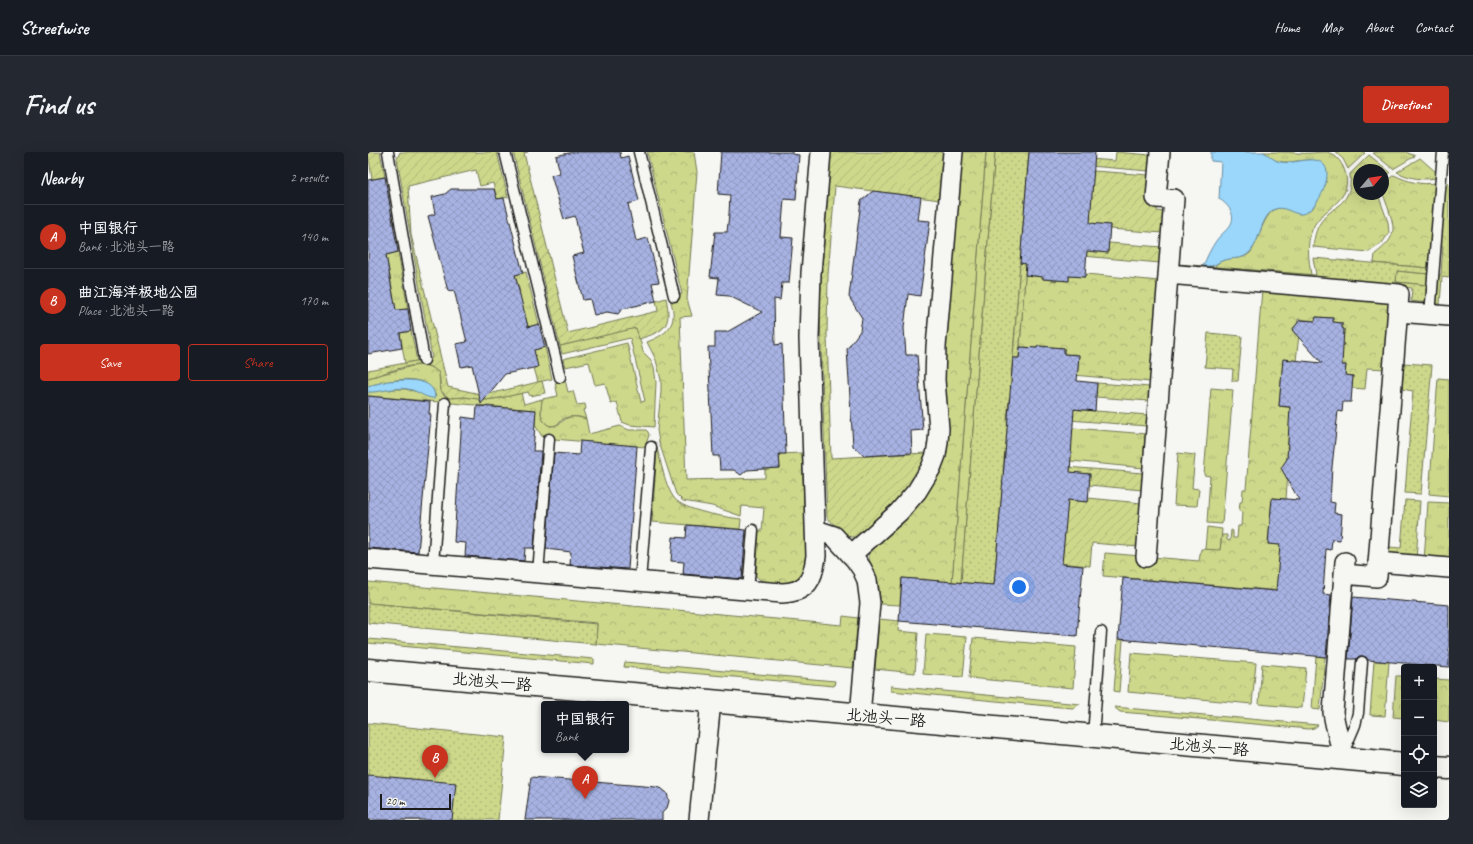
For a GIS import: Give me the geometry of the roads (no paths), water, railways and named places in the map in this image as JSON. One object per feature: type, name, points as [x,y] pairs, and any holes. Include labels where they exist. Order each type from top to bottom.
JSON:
[{"type":"street","points":[[368,559],[792,593],[800,590],[807,584],[815,567],[816,556],[809,338],[811,273],[820,152]]},
{"type":"street","points":[[851,555],[899,512],[917,491],[931,468],[936,455],[938,442],[935,380],[936,347],[953,152]]},
{"type":"street","points":[[1146,557],[1174,200],[1156,198],[1160,152]]},
{"type":"street","points":[[1168,274],[1400,294],[1377,577],[1345,568],[1333,712],[1342,758]]},
{"type":"street","points":[[1398,312],[1449,316]]},
{"type":"street","points":[[816,531],[834,536],[862,569],[867,580],[870,604],[860,714]]},
{"type":"street","points":[[1378,562],[1449,568]]},
{"type":"street","name":"北池头一路","points":[[368,670],[1401,764]]},
{"type":"street","points":[[699,820],[711,701]]},
{"type":"street","points":[[1437,767],[1449,768]]},
{"type":"lane","points":[[388,152],[424,360]]},
{"type":"lane","points":[[505,152],[560,377]]},
{"type":"lane","points":[[639,152],[674,296]]},
{"type":"lane","points":[[1430,315],[1443,152]]},
{"type":"lane","points":[[433,564],[445,403]]},
{"type":"lane","points":[[538,573],[549,439]]},
{"type":"lane","points":[[640,581],[651,447]]},
{"type":"lane","points":[[748,590],[752,530]]},
{"type":"lane","points":[[1093,736],[1101,632]]},
{"type":"lane","points":[[1342,758],[1358,714],[1362,662]]},
{"type":"water","points":[[1211,152],[1263,152],[1281,162],[1316,160],[1325,166],[1327,171],[1325,186],[1318,201],[1307,212],[1299,214],[1277,208],[1268,214],[1254,246],[1245,256],[1221,261],[1211,266],[1203,266],[1214,244],[1232,223],[1231,211],[1226,204],[1219,199],[1221,162],[1211,161]]},
{"type":"water","points":[[388,381],[419,381],[428,385],[432,388],[435,398],[401,388],[368,392],[368,386]]},
{"type":"place","name":"曲江海洋极地公园","points":[[435,778]]},
{"type":"place","name":"中国银行","points":[[585,799]]}]
